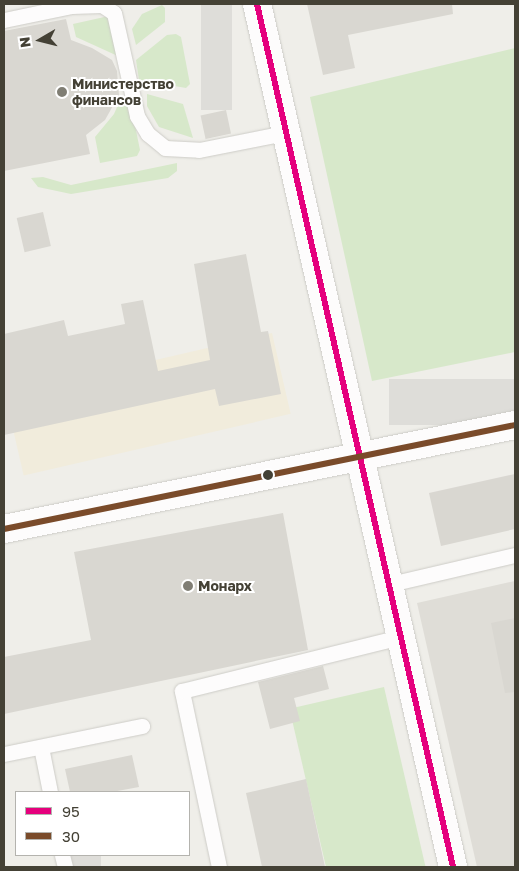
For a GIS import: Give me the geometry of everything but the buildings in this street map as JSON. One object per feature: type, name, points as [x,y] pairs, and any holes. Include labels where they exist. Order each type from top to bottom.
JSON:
[{"type":"street","points":[[257,4],[285,133],[361,455],[400,637],[453,867]]},
{"type":"street","points":[[4,529],[515,425]]},
{"type":"lane","points":[[4,20],[71,6],[102,5],[114,13],[137,116],[148,134],[165,148],[199,150],[285,133]]},
{"type":"lane","points":[[390,584],[515,555]]},
{"type":"lane","points":[[218,867],[182,691],[400,637]]},
{"type":"lane","points":[[4,754],[142,726]]},
{"type":"lane","points":[[41,746],[50,791]]},
{"type":"shaded area","points":[[201,4],[232,4],[232,110],[201,110]]},
{"type":"shaded area","points":[[272,333],[291,414],[24,476],[5,395]]},
{"type":"shaded area","points":[[389,379],[515,379],[515,425],[389,425]]},
{"type":"shaded area","points":[[515,581],[515,867],[477,867],[417,603]]},
{"type":"shaded area","points":[[66,856],[101,856],[101,867],[66,867]]},
{"type":"green space","points":[[162,5],[165,8],[165,22],[136,45],[132,29],[142,14]]},
{"type":"green space","points":[[109,16],[120,57],[76,37],[73,24]]},
{"type":"green space","points":[[176,34],[181,37],[190,84],[186,88],[139,80],[136,60],[167,35]]},
{"type":"green space","points":[[515,48],[515,352],[372,381],[310,97]]},
{"type":"green space","points":[[147,94],[183,104],[193,138],[159,127],[147,106]]},
{"type":"green space","points":[[129,96],[140,150],[137,156],[100,163],[95,137],[114,114],[121,98]]},
{"type":"green space","points":[[177,163],[177,171],[168,178],[71,194],[38,187],[31,178],[43,177],[71,185]]},
{"type":"green space","points":[[384,687],[425,866],[326,867],[289,709]]},
{"type":"transit line","name":"95","points":[[257,4],[453,867]]},
{"type":"transit line","name":"30","points":[[4,529],[515,425]]},
{"type":"place","name":"Министерство финансов","points":[[62,92]]},
{"type":"place","name":"Монарх","points":[[188,586]]}]
